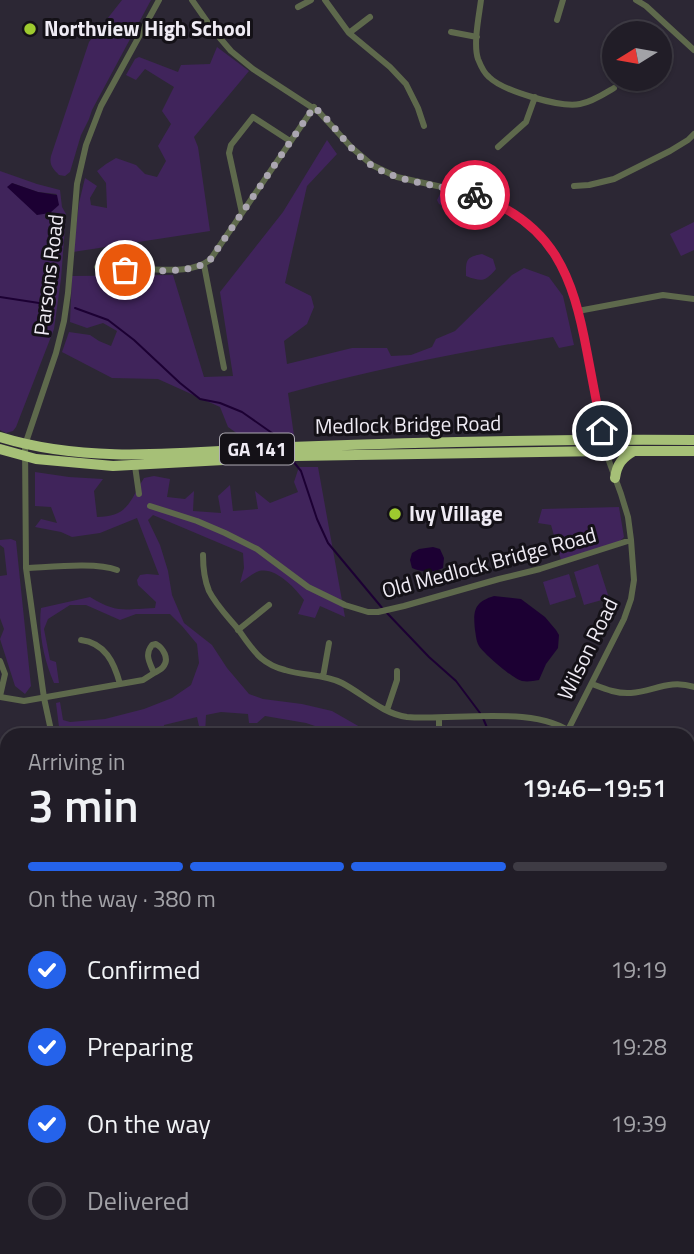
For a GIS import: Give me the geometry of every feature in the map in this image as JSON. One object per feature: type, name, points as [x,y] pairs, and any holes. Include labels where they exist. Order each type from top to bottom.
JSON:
[{"type":"highway","name":"Medlock Bridge Road","points":[[0,437],[25,445],[114,456],[291,447],[605,445],[635,451],[694,451]]},
{"type":"highway","name":"Medlock Bridge Road","points":[[0,449],[25,457],[74,464],[135,466],[694,440]]},
{"type":"highway","points":[[615,478],[620,461],[635,451]]},
{"type":"street","name":"Parsons Road","points":[[50,728],[26,568],[25,445],[64,321],[77,184],[86,145],[101,106],[159,0]]},
{"type":"street","points":[[192,0],[222,41],[242,60],[314,107],[361,157],[385,172],[407,180],[469,193],[501,206],[519,217],[545,240],[566,273],[578,311],[605,445],[624,503],[631,540]]},
{"type":"street","points":[[298,7],[311,0]]},
{"type":"street","points":[[325,0],[349,33],[406,84],[424,126]]},
{"type":"street","points":[[481,0],[477,57],[488,77],[508,89],[565,105],[581,104],[608,91]]},
{"type":"street","points":[[557,20],[563,0]]},
{"type":"street","points":[[636,0],[694,50]]},
{"type":"street","points":[[349,33],[370,17]]},
{"type":"street","points":[[451,32],[477,37]]},
{"type":"street","points":[[498,147],[526,122],[534,97]]},
{"type":"street","points":[[97,267],[101,271],[174,271],[204,265],[314,107]]},
{"type":"street","points":[[242,213],[229,153],[231,145],[253,117],[290,142]]},
{"type":"street","points":[[574,186],[614,179],[670,151],[694,134]]},
{"type":"street","points":[[204,265],[224,368]]},
{"type":"street","points":[[578,311],[663,295],[694,299]]},
{"type":"street","points":[[135,466],[139,494]]},
{"type":"street","name":"Old Medlock Bridge Road","points":[[150,506],[225,533],[257,549],[308,587],[345,605],[368,612],[404,606],[540,569],[631,540]]},
{"type":"street","name":"Wilson Road","points":[[573,728],[629,609],[634,580],[631,540]]},
{"type":"street","points":[[203,555],[203,569],[209,590],[216,602],[261,658],[273,666],[341,682],[394,714],[439,718],[542,719],[562,728]]},
{"type":"street","points":[[26,568],[109,567],[117,570]]},
{"type":"street","points":[[238,630],[269,605]]},
{"type":"street","points":[[80,640],[99,646],[105,651],[112,660],[120,684]]},
{"type":"street","points":[[324,677],[329,643]]},
{"type":"street","points":[[0,661],[5,674],[0,697],[24,701],[143,680],[154,673]]},
{"type":"street","points":[[387,709],[397,680],[397,671]]},
{"type":"street","points":[[592,684],[617,693],[635,693],[673,684],[694,687]]},
{"type":"street","points":[[439,718],[439,728]]},
{"type":"shaded area","points":[[122,0],[151,0],[92,110],[70,172],[65,176],[59,175],[52,167],[51,156],[89,42]]},
{"type":"shaded area","points":[[217,47],[249,71],[194,137],[198,147],[210,231],[73,252],[85,178],[97,186],[90,198],[91,205],[107,208],[106,183],[97,171],[116,158],[136,165],[145,174],[157,177],[166,161],[158,146],[171,124],[162,111],[174,87],[145,69],[136,80],[126,75],[135,59],[139,57],[178,72],[181,65],[210,64]]},
{"type":"shaded area","points":[[327,140],[337,154],[307,186],[285,283],[311,296],[314,307],[307,324],[284,341],[287,364],[352,348],[387,348],[391,356],[411,355],[432,347],[436,339],[455,331],[512,275],[524,268],[549,277],[563,296],[574,345],[559,348],[553,337],[520,342],[387,368],[288,393],[295,443],[245,439],[228,427],[220,407],[158,379],[112,378],[62,352],[69,332],[90,335],[111,346],[117,331],[103,323],[87,328],[70,322],[72,276],[173,275],[204,377],[233,376],[220,292],[283,212]]},
{"type":"shaded area","points":[[0,171],[60,190],[62,207],[66,214],[54,329],[16,427],[6,433],[0,430]],"holes":[[[12,183],[38,192],[57,194],[37,215]]]},
{"type":"shaded area","points":[[12,183],[57,195],[59,205],[50,213],[37,215],[7,187]]},
{"type":"shaded area","points":[[440,194],[479,203],[489,210],[489,217],[479,222],[439,204],[437,200]]},
{"type":"shaded area","points":[[694,222],[694,250],[681,256],[670,234]]},
{"type":"shaded area","points":[[482,254],[493,259],[496,269],[483,280],[466,276],[468,260]]},
{"type":"shaded area","points":[[299,467],[318,467],[345,617],[320,606],[315,618],[298,614],[304,600],[278,575],[259,571],[240,583],[244,568],[243,553],[153,515],[148,520],[160,545],[172,595],[184,623],[212,645],[249,694],[332,711],[362,728],[321,728],[265,716],[257,723],[249,723],[248,714],[221,712],[206,715],[205,728],[199,728],[197,717],[164,725],[164,728],[59,728],[56,703],[60,702],[63,720],[70,722],[105,719],[144,709],[172,698],[191,685],[199,663],[197,644],[170,614],[136,614],[120,620],[86,605],[70,605],[48,619],[44,629],[50,660],[56,662],[59,683],[54,683],[43,646],[41,608],[90,597],[115,608],[155,608],[156,602],[138,585],[137,580],[140,575],[159,575],[137,518],[100,533],[72,537],[35,527],[41,519],[57,523],[51,507],[35,506],[35,472],[103,479],[94,491],[97,517],[122,511],[144,478],[154,476],[170,479],[167,497],[185,499],[194,491],[193,511],[221,513],[218,496],[230,485],[233,511],[258,509],[255,491],[270,503],[298,492],[294,482]]},
{"type":"shaded area","points":[[619,507],[624,537],[619,542],[561,560],[551,525],[538,523],[542,509]]},
{"type":"shaded area","points":[[0,540],[16,541],[31,686],[25,694],[15,686],[0,639],[4,629],[0,618],[0,576],[7,575],[4,548],[0,545]]},
{"type":"shaded area","points":[[433,547],[440,549],[444,558],[443,568],[428,571],[412,568],[412,553]]},
{"type":"shaded area","points":[[598,564],[609,598],[584,605],[574,572]]},
{"type":"shaded area","points":[[569,574],[576,597],[550,605],[543,582]]},
{"type":"shaded area","points":[[494,596],[521,599],[545,617],[559,635],[558,648],[546,664],[539,680],[518,679],[499,666],[479,646],[474,618],[476,608],[482,601]]},
{"type":"waterway","points":[[0,297],[52,305]]},
{"type":"waterway","points":[[40,327],[44,304]]},
{"type":"waterway","points":[[75,308],[108,320],[200,399],[242,412],[272,433],[281,444]]},
{"type":"waterway","points":[[292,460],[301,471],[328,543],[383,609]]},
{"type":"waterway","points":[[387,613],[456,681],[480,713]]},
{"type":"waterway","points":[[483,718],[487,728]]},
{"type":"way so far","points":[[125,270],[174,271],[204,265],[210,260],[314,107],[351,147],[372,165],[407,180],[475,195]]},
{"type":"place","name":"Northview High School","points":[[30,29]]},
{"type":"place","name":"Ivy Village","points":[[395,514]]},
{"type":"route","points":[[475,195],[519,217],[545,240],[566,273],[578,311],[602,431]]}]
